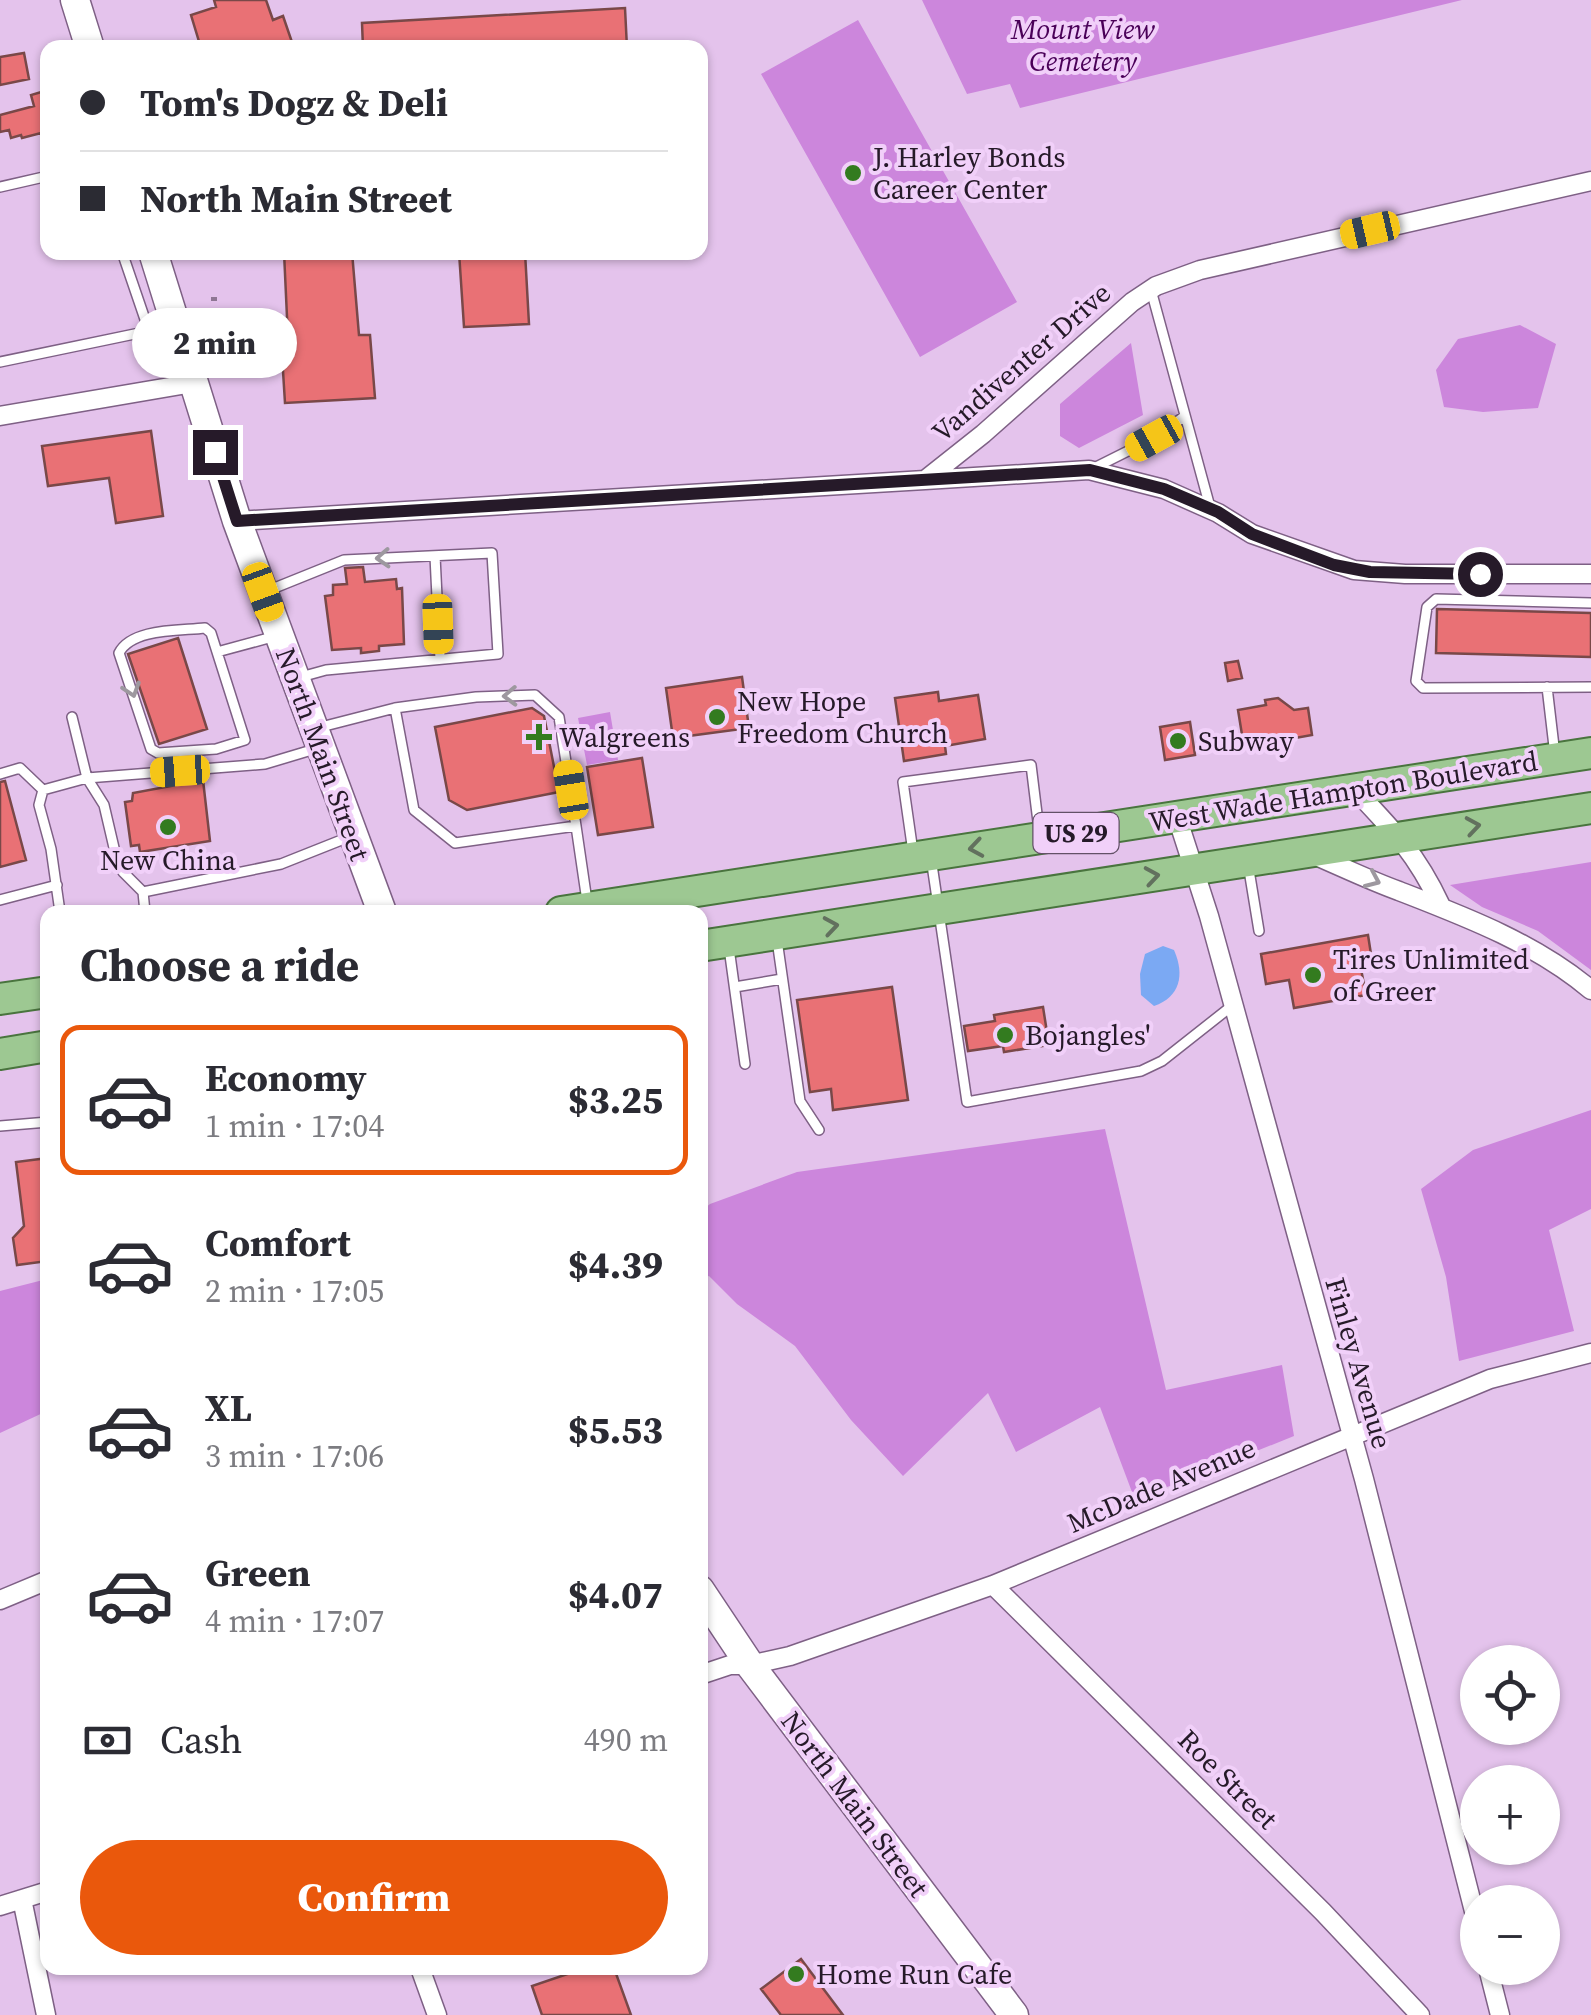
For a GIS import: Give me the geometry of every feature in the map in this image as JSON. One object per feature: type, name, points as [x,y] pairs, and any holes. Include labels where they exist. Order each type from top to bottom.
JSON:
[{"type":"main road","points":[[75,0],[88,40]]},
{"type":"main road","name":"North Main Street","points":[[155,260],[162,328],[193,384],[237,521],[379,905]]},
{"type":"main road","name":"West Wade Hampton Boulevard","points":[[606,905],[1591,752]]},
{"type":"main road","name":"West Wade Hampton Boulevard","points":[[714,944],[1591,808]]},
{"type":"main road","points":[[0,999],[40,993]]},
{"type":"main road","points":[[0,1054],[40,1047]]},
{"type":"main road","name":"North Main Street","points":[[708,1602],[750,1665],[1014,2015]]},
{"type":"street","name":"Vandiventer Drive","points":[[237,521],[925,480],[1150,290],[1200,270],[1591,181]]},
{"type":"street","points":[[0,416],[193,384]]},
{"type":"street","points":[[925,480],[1090,470],[1164,489],[1252,534],[1354,570],[1406,574],[1591,574]]},
{"type":"street","points":[[1354,789],[1423,868],[1440,904]]},
{"type":"street","name":"Finley Avenue","points":[[1177,817],[1233,1005],[1351,1436],[1467,1885]]},
{"type":"street","points":[[1307,852],[1399,892],[1440,904],[1519,942],[1591,990]]},
{"type":"street","name":"McDade Avenue","points":[[708,1672],[790,1656],[993,1585],[1490,1378],[1591,1353]]},
{"type":"street","points":[[0,1600],[40,1583]]},
{"type":"street","name":"Roe Street","points":[[993,1585],[1323,1912],[1420,2015]]},
{"type":"street","points":[[0,1906],[40,1893]]},
{"type":"street","points":[[22,1899],[46,2015]]},
{"type":"street","points":[[423,1975],[437,2015]]},
{"type":"street","points":[[1492,1985],[1500,2015]]},
{"type":"lane","points":[[0,187],[40,178]]},
{"type":"lane","points":[[0,362],[162,328],[126,260]]},
{"type":"lane","points":[[1150,290],[1211,510]]},
{"type":"lane","points":[[1090,470],[1154,438],[1186,416]]},
{"type":"lane","points":[[263,592],[344,560],[492,553],[498,654],[326,670],[294,679]]},
{"type":"lane","points":[[435,556],[440,659]]},
{"type":"lane","points":[[1591,604],[1436,599],[1427,607],[1416,682],[1423,688],[1591,686]]},
{"type":"lane","points":[[205,628],[211,633],[217,652],[245,740],[216,749],[158,754],[148,740],[119,652],[122,646],[144,635],[205,628]]},
{"type":"lane","points":[[217,652],[278,635]]},
{"type":"lane","points":[[1546,687],[1555,758]]},
{"type":"lane","points":[[43,790],[88,778],[265,764],[316,738],[395,708],[476,697],[535,695],[559,718],[576,826],[574,905]]},
{"type":"lane","points":[[395,708],[414,810],[455,843],[576,826]]},
{"type":"lane","points":[[72,717],[88,778],[104,804],[115,852],[123,872],[143,892],[144,905]]},
{"type":"lane","points":[[1040,838],[1031,765],[903,782],[938,909],[967,1102],[1141,1071],[1162,1061],[1233,1005]]},
{"type":"lane","points":[[0,774],[20,768],[43,790]]},
{"type":"lane","points":[[43,790],[39,805],[51,848],[59,905]]},
{"type":"lane","points":[[143,892],[281,864],[352,836]]},
{"type":"lane","points":[[1248,861],[1259,931]]},
{"type":"lane","points":[[0,900],[56,885]]},
{"type":"lane","points":[[777,934],[800,1101],[818,1130]]},
{"type":"lane","points":[[714,944],[735,987],[745,1064]]},
{"type":"lane","points":[[735,987],[782,979]]},
{"type":"lane","points":[[0,1126],[40,1123]]},
{"type":"green space","name":"Mount View Cemetery","points":[[922,0],[1462,0],[1020,108],[1010,84],[967,94]]},
{"type":"green space","points":[[858,20],[1017,302],[920,357],[761,74]]},
{"type":"green space","points":[[1520,325],[1556,344],[1538,408],[1483,412],[1444,407],[1436,370],[1458,339]]},
{"type":"green space","points":[[1131,343],[1143,415],[1079,448],[1060,436],[1060,404]]},
{"type":"green space","points":[[610,712],[618,760],[587,765],[578,718]]},
{"type":"green space","points":[[1591,862],[1591,970],[1538,931],[1482,907],[1450,885]]},
{"type":"green space","points":[[1591,1110],[1591,1209],[1549,1230],[1574,1331],[1459,1361],[1446,1277],[1421,1189],[1473,1150]]},
{"type":"green space","points":[[1105,1129],[1166,1390],[1282,1365],[1294,1436],[1135,1500],[1100,1407],[1016,1452],[988,1393],[903,1476],[851,1420],[795,1346],[737,1304],[708,1276],[708,1206],[797,1172]]},
{"type":"green space","points":[[40,1281],[40,1414],[0,1433],[0,1291]]},
{"type":"water","points":[[1163,946],[1174,950],[1178,984],[1170,997],[1154,1006],[1141,995],[1140,974],[1145,954]]},
{"type":"building","points":[[214,0],[266,0],[273,20],[283,16],[291,40],[199,40],[191,15],[216,7]]},
{"type":"building","points":[[625,8],[627,40],[363,40],[362,23]]},
{"type":"building","points":[[24,53],[29,79],[0,85],[0,57]]},
{"type":"building","points":[[40,92],[40,133],[11,138],[9,130],[0,132],[0,115],[34,106],[31,95]]},
{"type":"building","points":[[284,260],[353,260],[359,335],[370,335],[375,398],[285,403],[281,339],[288,339]]},
{"type":"building","points":[[460,260],[525,260],[529,324],[464,327]]},
{"type":"building","points":[[151,431],[163,516],[116,523],[109,478],[48,486],[42,446]]},
{"type":"building","points":[[363,567],[365,582],[396,579],[397,589],[402,588],[404,644],[379,646],[379,651],[361,653],[361,648],[332,650],[325,596],[333,595],[333,585],[347,584],[345,568]]},
{"type":"building","points":[[1437,609],[1591,613],[1591,657],[1436,653]]},
{"type":"building","points":[[178,638],[207,729],[159,744],[128,654]]},
{"type":"building","points":[[1238,661],[1242,678],[1228,681],[1225,663]]},
{"type":"building","points":[[742,677],[749,728],[673,738],[666,688]]},
{"type":"building","points":[[938,692],[939,701],[978,695],[985,739],[945,746],[946,754],[904,761],[895,698]]},
{"type":"building","points":[[1278,698],[1294,710],[1308,708],[1312,735],[1244,747],[1238,710],[1266,705],[1265,700]]},
{"type":"building","name":"Walgreens","points":[[532,708],[544,716],[559,792],[467,810],[449,800],[435,727]]},
{"type":"building","name":"Subway","points":[[1190,722],[1195,755],[1165,760],[1160,727]]},
{"type":"building","points":[[642,758],[653,827],[598,835],[587,767]]},
{"type":"building","name":"New China","points":[[203,780],[210,841],[140,852],[139,845],[131,846],[125,802],[132,801],[133,793]]},
{"type":"building","points":[[5,781],[26,860],[0,867],[0,782]]},
{"type":"building","name":"Tires Unlimited of Greer","points":[[1368,935],[1373,967],[1361,969],[1366,995],[1294,1008],[1289,980],[1266,984],[1261,954]]},
{"type":"building","points":[[892,987],[908,1100],[833,1110],[831,1089],[810,1092],[797,1000]]},
{"type":"building","name":"Bojangles'","points":[[1043,1007],[1049,1045],[1004,1052],[1003,1046],[968,1051],[964,1026],[995,1021],[994,1015]]},
{"type":"building","points":[[40,1159],[40,1262],[17,1265],[13,1238],[24,1226],[16,1162]]},
{"type":"building","name":"Home Run Cafe","points":[[801,1959],[843,2015],[781,2015],[761,1989]]},
{"type":"building","points":[[564,1975],[617,1975],[631,2015],[542,2015],[532,1986]]},
{"type":"place","name":"J. Harley Bonds Career Center","points":[[853,173]]},
{"type":"place","name":"New Hope Freedom Church","points":[[717,717]]},
{"type":"place","name":"Walgreens","points":[[539,737]]},
{"type":"place","name":"Subway","points":[[1178,741]]},
{"type":"place","name":"New China","points":[[168,827]]},
{"type":"place","name":"Tires Unlimited of Greer","points":[[1313,975]]},
{"type":"place","name":"Bojangles'","points":[[1005,1035]]},
{"type":"place","name":"Home Run Cafe","points":[[796,1974]]},
{"type":"route","points":[[215,452],[237,521],[1090,470],[1164,489],[1218,512],[1252,534],[1334,565],[1370,572],[1480,574]]}]
